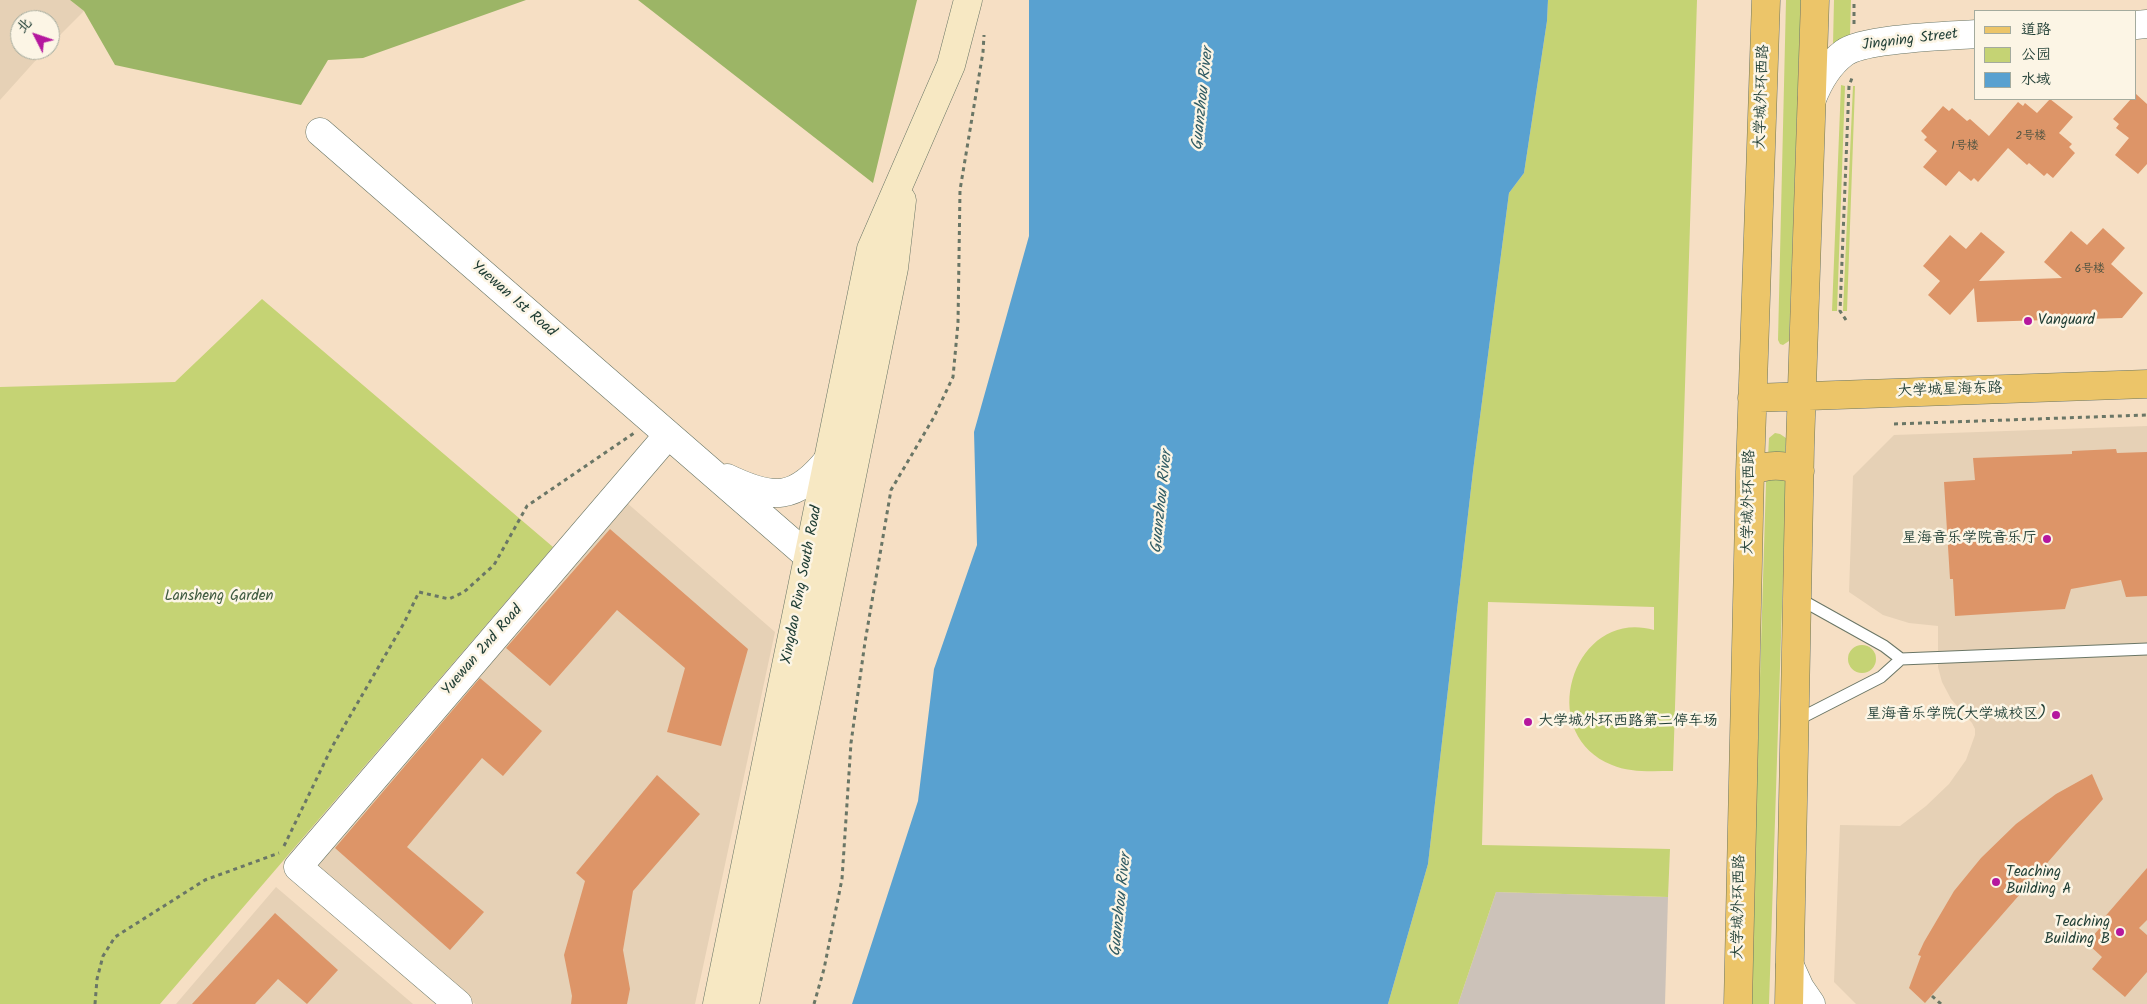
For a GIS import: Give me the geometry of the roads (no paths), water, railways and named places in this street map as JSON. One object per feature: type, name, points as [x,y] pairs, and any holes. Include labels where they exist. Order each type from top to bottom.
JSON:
[{"type":"main road","name":"Xingdao Ring South Road","points":[[717,1004],[871,249],[951,65],[968,0]]},
{"type":"main road","name":"大学城外环西路","points":[[1738,1004],[1752,398],[1766,0]]},
{"type":"main road","points":[[1789,1004],[1800,471],[1815,0]]},
{"type":"main road","name":"Xingdao Ring South Road","points":[[746,1004],[894,268],[906,171]]},
{"type":"main road","name":"大学城星海东路","points":[[1752,398],[2147,384]]},
{"type":"main road","points":[[1750,472],[1775,466],[1800,471]]},
{"type":"street","name":"Jingning Street","points":[[1812,99],[1820,81],[1834,62],[1845,52],[1858,46],[1880,42],[1974,34]]},
{"type":"street","name":"Yuewan 1st Road","points":[[320,132],[808,557]]},
{"type":"street","name":"Yuewan 2nd Road","points":[[458,1004],[298,867],[660,428]]},
{"type":"street","name":"Yuewan 1st Road","points":[[706,467],[757,490],[778,494],[792,491],[815,477],[828,460]]},
{"type":"street","points":[[1790,966],[1800,988],[1811,1004]]},
{"type":"lane","points":[[1797,597],[1884,646],[1901,659]]},
{"type":"lane","points":[[1795,721],[1881,677],[1901,659],[2147,649]]},
{"type":"water","name":"Guanzhou River","points":[[1029,0],[1548,0],[1547,21],[1524,173],[1509,193],[1473,471],[1428,864],[1388,1004],[852,1004],[918,801],[934,669],[977,545],[974,432],[1029,236]]},
{"type":"place","name":"Vanguard","points":[[2028,321]]},
{"type":"place","name":"星海音乐学院音乐厅","points":[[2047,539]]},
{"type":"place","name":"星海音乐学院(大学城校区)","points":[[2056,715]]},
{"type":"place","name":"大学城外环西路第二停车场","points":[[1528,722]]},
{"type":"place","name":"Teaching Building A","points":[[1996,882]]},
{"type":"place","name":"Teaching Building B","points":[[2120,932]]},
{"type":"park label","name":"Lansheng Garden","points":[[219,597]]}]
